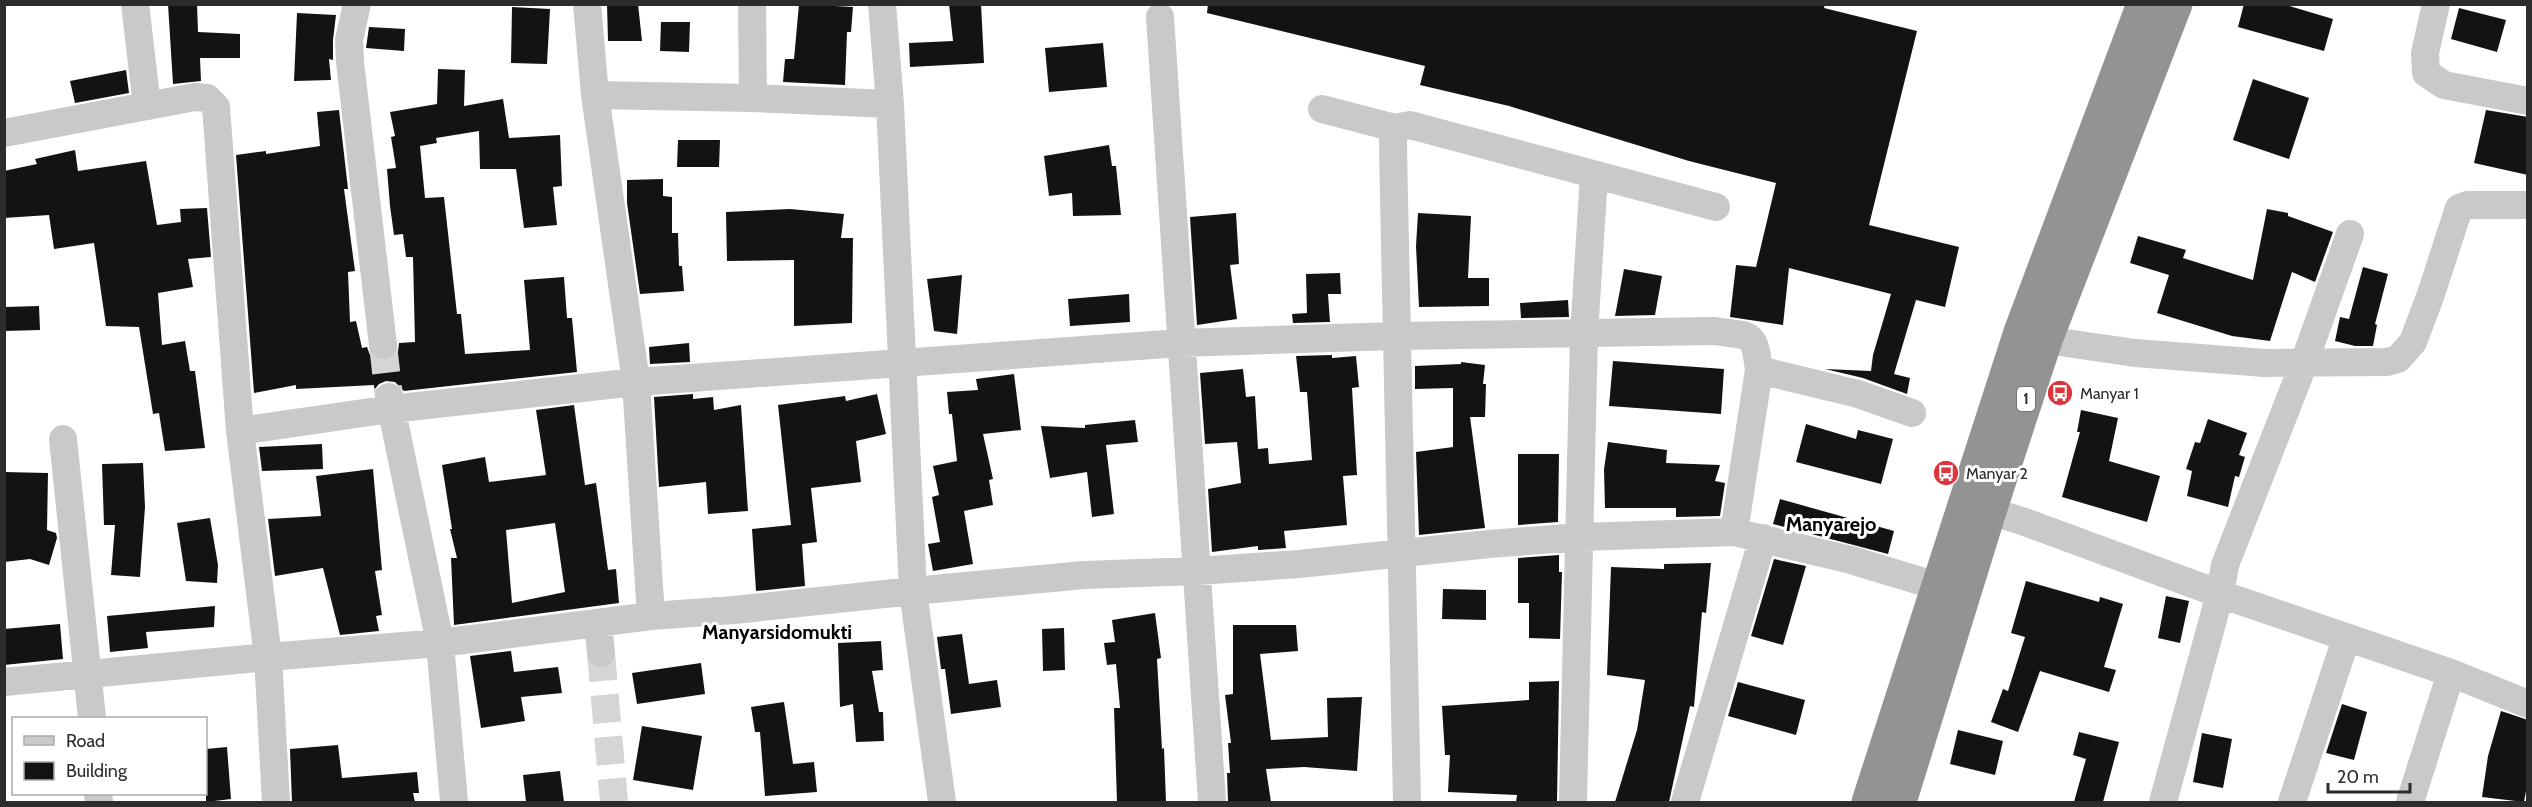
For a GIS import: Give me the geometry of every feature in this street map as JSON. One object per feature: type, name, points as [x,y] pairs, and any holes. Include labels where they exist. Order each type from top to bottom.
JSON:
[{"type":"highway","name":"1","points":[[1868,802],[2020,332],[2143,4]]},
{"type":"highway","name":"1","points":[[1900,802],[1990,511],[2046,340],[2176,4]]},
{"type":"street","points":[[135,4],[147,106]]},
{"type":"street","points":[[357,4],[349,40],[350,62],[383,345]]},
{"type":"street","points":[[587,4],[595,95],[636,382],[651,616]]},
{"type":"street","points":[[752,4],[753,98]]},
{"type":"street","points":[[882,4],[890,104],[913,591],[942,802]]},
{"type":"street","points":[[2436,4],[2425,53],[2426,73],[2444,85],[2528,101]]},
{"type":"street","points":[[1160,17],[1212,802]]},
{"type":"street","points":[[595,95],[753,98],[890,104]]},
{"type":"street","points":[[4,133],[195,97],[207,98],[216,107],[240,431],[268,657],[276,802]]},
{"type":"street","points":[[1322,109],[1395,128],[1410,125],[1716,207]]},
{"type":"street","points":[[1395,128],[1393,140],[1396,336],[1403,554],[1407,802]]},
{"type":"street","points":[[1573,802],[1584,334],[1594,176]]},
{"type":"street","points":[[2046,340],[2135,353],[2265,363],[2376,363],[2398,358],[2413,342],[2459,208],[2467,205],[2528,205]]},
{"type":"street","points":[[2163,802],[2220,594],[2225,565],[2304,363],[2350,234]]},
{"type":"street","points":[[240,431],[390,403],[636,382],[1180,343],[1396,336],[1714,331],[1748,336],[1756,344],[1759,370],[1734,532]]},
{"type":"street","points":[[1759,370],[1858,394],[1912,413]]},
{"type":"street","points":[[390,403],[440,643],[453,802]]},
{"type":"street","points":[[63,439],[92,717]]},
{"type":"street","points":[[1990,511],[2346,639],[2451,673],[2528,704]]},
{"type":"street","points":[[4,682],[440,643],[651,616],[734,610],[1084,575],[1197,572],[1580,537],[1734,532],[1851,560],[1937,586]]},
{"type":"street","points":[[1685,802],[1763,538]]},
{"type":"street","points":[[598,623],[601,653]]},
{"type":"street","points":[[2292,802],[2346,639]]},
{"type":"street","points":[[2410,802],[2451,673]]},
{"type":"building","points":[[168,4],[197,4],[198,32],[240,34],[240,58],[200,58],[201,81],[173,84]]},
{"type":"building","points":[[607,4],[638,4],[642,41],[608,41]]},
{"type":"building","points":[[799,4],[853,7],[851,32],[847,32],[845,85],[783,82],[785,59],[794,59]]},
{"type":"building","points":[[949,4],[981,4],[984,63],[910,67],[909,43],[953,41]]},
{"type":"building","points":[[1208,4],[1825,4],[1824,8],[1917,31],[1869,225],[1959,247],[1945,307],[1916,300],[1894,374],[1910,378],[1907,394],[1863,378],[1825,369],[1871,371],[1873,355],[1891,294],[1789,268],[1783,325],[1730,317],[1736,265],[1756,267],[1776,183],[1689,161],[1509,106],[1420,85],[1425,66],[1207,13]]},
{"type":"building","points":[[2244,4],[2283,4],[2333,19],[2324,51],[2238,27]]},
{"type":"building","points":[[512,7],[550,9],[547,64],[511,63]]},
{"type":"building","points":[[2459,8],[2506,20],[2497,52],[2451,39]]},
{"type":"building","points":[[297,13],[336,15],[333,60],[329,59],[331,80],[294,81]]},
{"type":"building","points":[[661,22],[690,22],[689,52],[660,51]]},
{"type":"building","points":[[369,27],[405,29],[404,51],[366,48]]},
{"type":"building","points":[[1103,43],[1107,87],[1049,92],[1045,48]]},
{"type":"building","points":[[438,69],[465,70],[464,106],[503,99],[509,138],[560,135],[562,186],[553,187],[557,225],[524,228],[516,169],[480,169],[479,131],[436,138],[437,143],[420,146],[425,198],[444,197],[457,314],[461,314],[465,354],[530,350],[524,280],[564,277],[567,318],[572,318],[577,372],[404,391],[395,382],[386,381],[374,390],[374,385],[296,389],[296,385],[254,393],[236,155],[266,151],[266,154],[320,146],[317,112],[339,110],[348,189],[344,189],[355,271],[348,272],[350,322],[356,321],[362,348],[367,347],[370,355],[377,360],[392,359],[398,352],[399,343],[415,342],[413,257],[406,257],[403,234],[394,235],[390,206],[387,169],[396,168],[391,137],[395,136],[390,112],[437,104]]},
{"type":"building","points":[[126,70],[129,93],[75,103],[70,81]]},
{"type":"building","points":[[2253,79],[2309,98],[2289,159],[2233,140]]},
{"type":"building","points":[[2486,110],[2528,117],[2528,175],[2474,163]]},
{"type":"building","points":[[678,140],[720,140],[719,167],[677,167]]},
{"type":"building","points":[[1109,145],[1112,166],[1116,166],[1121,215],[1073,216],[1072,193],[1049,196],[1044,156]]},
{"type":"building","points":[[75,150],[78,171],[146,161],[157,225],[181,222],[180,209],[207,208],[211,257],[188,259],[193,287],[158,293],[162,345],[185,341],[190,371],[195,371],[205,448],[165,451],[159,413],[153,414],[139,327],[106,326],[94,243],[54,249],[49,215],[4,218],[4,171],[37,164],[35,159]]},
{"type":"building","points":[[663,179],[663,196],[672,197],[672,233],[678,233],[679,266],[682,266],[684,291],[640,294],[627,203],[627,180]]},
{"type":"building","points":[[790,209],[844,214],[841,238],[853,238],[852,323],[794,326],[794,260],[727,261],[726,212]]},
{"type":"building","points":[[2267,209],[2288,213],[2288,216],[2333,232],[2315,282],[2292,272],[2270,341],[2232,336],[2157,313],[2169,275],[2130,263],[2138,236],[2186,250],[2183,258],[2253,280]]},
{"type":"building","points":[[1236,213],[1239,264],[1230,265],[1237,319],[1197,325],[1190,217]]},
{"type":"building","points":[[1418,213],[1471,216],[1468,278],[1489,278],[1489,306],[1419,307],[1416,246]]},
{"type":"building","points":[[2363,267],[2388,274],[2375,324],[2377,325],[2373,346],[2355,346],[2335,341],[2340,317],[2349,319]]},
{"type":"building","points":[[1624,269],[1662,276],[1655,315],[1615,316]]},
{"type":"building","points":[[1340,273],[1341,294],[1328,294],[1330,322],[1293,323],[1292,314],[1307,313],[1306,274]]},
{"type":"building","points":[[962,275],[957,334],[934,331],[927,279]]},
{"type":"building","points":[[1129,294],[1130,322],[1070,326],[1068,299]]},
{"type":"building","points":[[1568,300],[1569,317],[1521,318],[1520,303]]},
{"type":"building","points":[[39,306],[40,330],[4,331],[4,307]]},
{"type":"building","points":[[689,343],[690,362],[650,364],[649,347]]},
{"type":"building","points":[[1332,355],[1332,358],[1356,356],[1359,387],[1352,388],[1357,475],[1343,476],[1347,525],[1284,531],[1286,548],[1258,550],[1258,546],[1212,552],[1208,489],[1241,483],[1237,442],[1205,444],[1200,373],[1243,369],[1246,397],[1255,396],[1258,449],[1268,448],[1269,464],[1312,460],[1307,392],[1300,392],[1296,356]]},
{"type":"building","points":[[1613,361],[1724,369],[1721,414],[1609,406]]},
{"type":"building","points":[[1461,362],[1485,365],[1483,384],[1486,384],[1485,417],[1470,417],[1485,528],[1419,535],[1416,452],[1453,447],[1453,388],[1415,389],[1415,366],[1461,364]]},
{"type":"building","points":[[1014,374],[1021,430],[983,434],[993,479],[989,480],[993,505],[964,511],[973,564],[933,571],[928,544],[940,542],[932,497],[939,495],[933,466],[957,461],[947,392],[978,390],[976,379]]},
{"type":"building","points":[[693,394],[693,399],[713,397],[714,410],[741,405],[748,511],[708,514],[706,482],[659,487],[654,397]]},
{"type":"building","points":[[877,394],[886,434],[856,441],[861,482],[811,488],[817,542],[802,544],[805,586],[756,591],[752,529],[791,525],[778,405],[845,396],[846,401]]},
{"type":"building","points":[[574,405],[585,485],[596,483],[608,570],[616,569],[619,603],[454,625],[451,558],[457,558],[450,529],[452,529],[442,465],[485,457],[489,482],[546,475],[536,410]],"holes":[[[555,523],[565,592],[512,603],[506,530]]]},
{"type":"building","points":[[2081,410],[2118,418],[2109,461],[2160,476],[2147,522],[2062,497],[2080,432],[2077,432]]},
{"type":"building","points":[[2208,419],[2247,433],[2239,455],[2245,457],[2239,477],[2235,476],[2228,507],[2187,496],[2192,471],[2186,469],[2195,442],[2200,443]]},
{"type":"building","points":[[1135,420],[1138,442],[1106,445],[1114,514],[1092,517],[1087,472],[1050,478],[1041,426],[1085,428],[1085,425]]},
{"type":"building","points":[[1806,424],[1856,439],[1858,430],[1893,439],[1881,484],[1796,462]]},
{"type":"building","points":[[1608,442],[1667,450],[1666,463],[1720,465],[1715,481],[1725,483],[1720,516],[1676,517],[1676,508],[1605,508],[1604,469]]},
{"type":"building","points":[[322,444],[323,469],[262,471],[259,447]]},
{"type":"building","points":[[1518,454],[1559,454],[1558,522],[1518,525]]},
{"type":"building","points":[[143,463],[145,507],[140,577],[111,575],[115,525],[104,525],[102,464]]},
{"type":"building","points":[[373,469],[382,570],[375,571],[382,615],[376,616],[379,631],[340,635],[323,568],[275,576],[268,519],[321,516],[316,476]]},
{"type":"building","points":[[4,472],[48,473],[47,530],[56,533],[57,538],[49,565],[30,559],[4,562]]},
{"type":"building","points":[[1780,499],[1894,531],[1888,554],[1773,524]]},
{"type":"building","points":[[210,518],[218,565],[217,583],[186,581],[177,523]]},
{"type":"building","points":[[1559,555],[1559,572],[1562,572],[1560,639],[1529,638],[1529,603],[1518,603],[1518,558]]},
{"type":"building","points":[[1774,559],[1806,566],[1783,645],[1751,636]]},
{"type":"building","points":[[1711,563],[1706,613],[1702,612],[1694,707],[1690,706],[1669,802],[1615,802],[1637,730],[1645,680],[1607,675],[1611,567],[1664,569],[1664,564]]},
{"type":"building","points":[[2026,581],[2099,602],[2100,597],[2123,604],[2104,667],[2116,670],[2109,692],[2040,671],[2018,732],[1991,722],[2003,689],[2008,691],[2025,637],[2011,633]]},
{"type":"building","points":[[1443,589],[1486,590],[1486,620],[1442,619]]},
{"type":"building","points":[[2166,596],[2189,601],[2180,643],[2158,638]]},
{"type":"building","points":[[215,606],[214,627],[146,632],[148,648],[110,652],[107,616]]},
{"type":"building","points":[[1155,613],[1161,658],[1157,659],[1166,802],[1117,802],[1114,708],[1120,708],[1116,664],[1107,665],[1104,643],[1115,642],[1112,620]]},
{"type":"building","points":[[60,624],[63,659],[4,665],[4,629]]},
{"type":"building","points":[[1233,625],[1296,625],[1298,651],[1260,654],[1271,740],[1328,737],[1327,698],[1362,697],[1357,771],[1304,767],[1266,769],[1271,802],[1228,802],[1227,773],[1230,773],[1228,743],[1231,743],[1225,695],[1233,694]]},
{"type":"building","points":[[1064,628],[1065,670],[1043,671],[1042,629]]},
{"type":"building","points":[[962,634],[969,684],[997,680],[1001,707],[951,714],[945,669],[941,669],[937,637]]},
{"type":"building","points":[[881,641],[883,670],[872,671],[879,712],[883,712],[884,741],[856,742],[853,704],[840,707],[838,643]]},
{"type":"building","points":[[511,651],[514,672],[558,667],[562,693],[521,697],[525,721],[481,728],[470,656]]},
{"type":"building","points":[[701,663],[705,694],[637,704],[632,673]]},
{"type":"building","points":[[1559,681],[1557,802],[1516,802],[1517,795],[1448,792],[1450,755],[1445,755],[1442,706],[1529,700],[1529,682]]},
{"type":"building","points":[[1738,682],[1805,700],[1796,735],[1728,716]]},
{"type":"building","points":[[784,702],[793,764],[814,762],[817,792],[765,796],[760,732],[755,732],[751,707]]},
{"type":"building","points":[[2342,704],[2367,712],[2354,760],[2326,753]]},
{"type":"building","points":[[2501,711],[2528,720],[2528,780],[2524,802],[2482,797],[2488,756]]},
{"type":"building","points":[[642,726],[702,736],[693,790],[633,780]]},
{"type":"building","points":[[1958,730],[2003,741],[1995,775],[1950,764]]},
{"type":"building","points":[[2079,732],[2119,742],[2103,802],[2074,802],[2086,759],[2073,755]]},
{"type":"building","points":[[2202,733],[2232,739],[2223,788],[2193,782]]},
{"type":"building","points":[[338,745],[342,778],[417,772],[419,793],[413,793],[415,802],[292,802],[290,749]]},
{"type":"building","points":[[227,747],[231,799],[206,802],[207,749]]},
{"type":"building","points":[[560,771],[564,802],[526,802],[523,775]]},
{"type":"tunnel","points":[[383,345],[389,397]]},
{"type":"tunnel","points":[[601,653],[614,802]]},
{"type":"place","name":"Manyar 1","points":[[2060,393]]},
{"type":"place","name":"Manyar 2","points":[[1946,473]]},
{"type":"district","name":"Manyarejo","points":[[1831,524]]},
{"type":"district","name":"Manyarsidomukti","points":[[777,632]]}]
